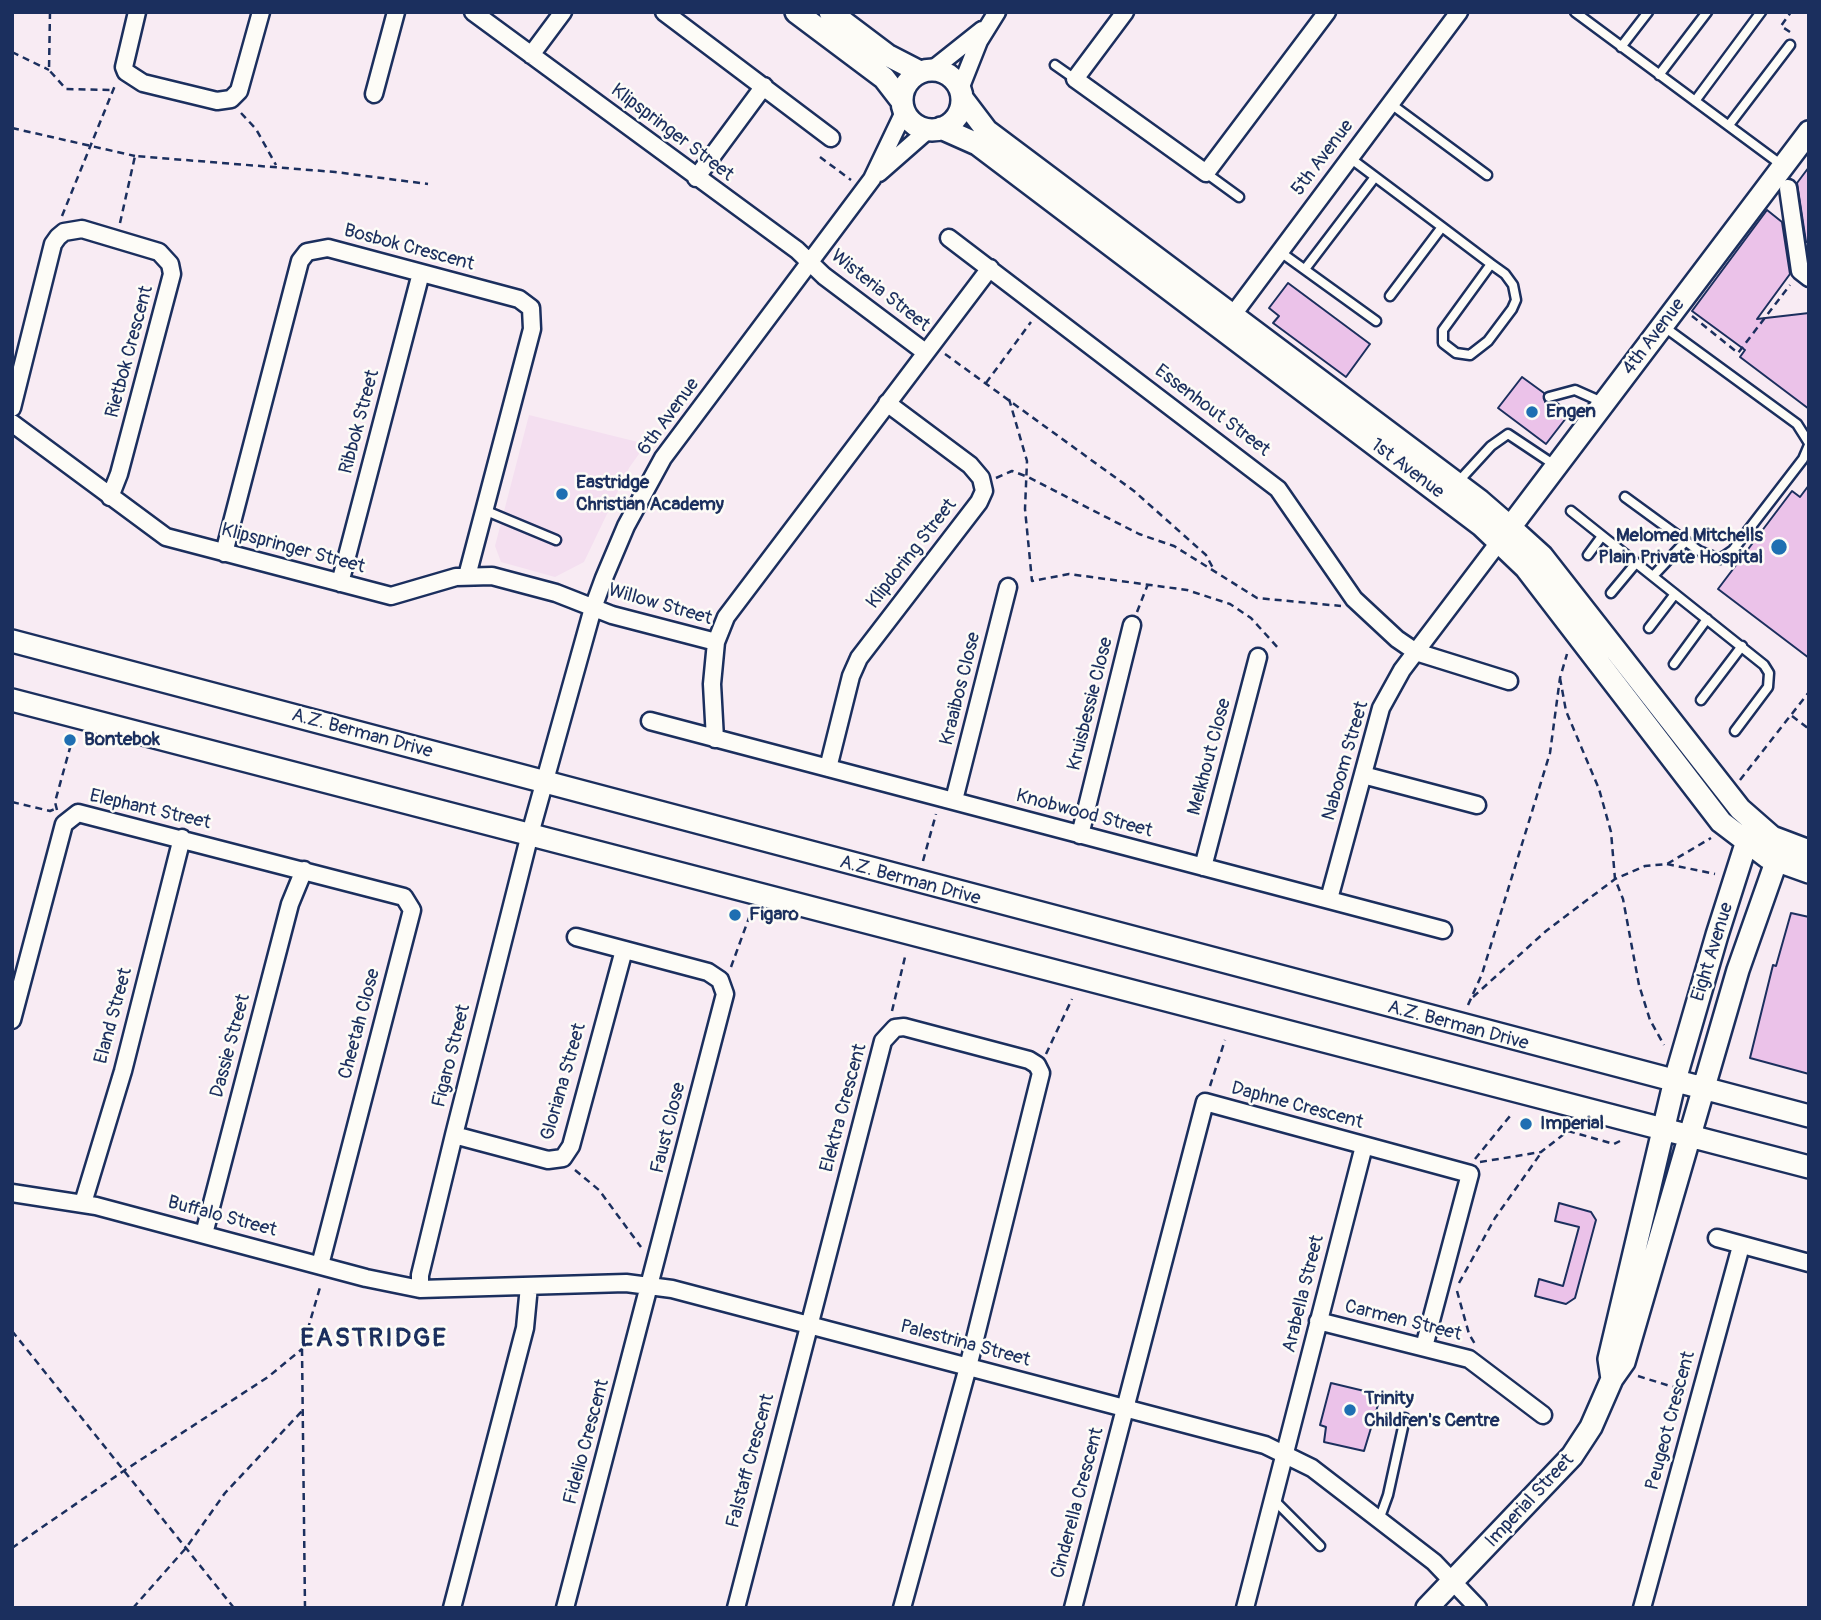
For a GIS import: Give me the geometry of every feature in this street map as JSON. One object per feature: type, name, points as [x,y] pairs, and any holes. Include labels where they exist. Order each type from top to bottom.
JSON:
[{"type":"street","points":[[137,12],[124,66],[133,79],[217,101],[231,99],[240,91],[261,12]]},
{"type":"street","points":[[374,94],[397,12]]},
{"type":"street","name":"Klipspringer Street","points":[[473,12],[797,250],[810,263]]},
{"type":"street","points":[[531,55],[563,12]]},
{"type":"street","points":[[664,12],[831,138]]},
{"type":"street","points":[[796,12],[884,78],[912,123],[935,129],[958,114],[961,93],[986,27],[997,12]]},
{"type":"street","points":[[831,12],[887,55],[927,70],[950,75],[961,93]]},
{"type":"street","points":[[1125,12],[1074,79],[1206,173],[1327,12]]},
{"type":"street","name":"5th Avenue","points":[[1227,323],[1459,12]]},
{"type":"street","points":[[903,106],[907,83],[986,27]]},
{"type":"street","points":[[696,178],[764,86]]},
{"type":"street","name":"1st Avenue","points":[[961,93],[987,131],[1469,516],[1505,535]]},
{"type":"street","name":"6th Avenue","points":[[530,834],[593,608],[626,526],[663,458],[872,179],[903,106]]},
{"type":"street","name":"6th Avenue","points":[[872,179],[935,129]]},
{"type":"street","name":"1st Avenue","points":[[935,129],[977,144],[1456,484],[1505,535],[1526,568],[1715,816],[1752,835],[1809,872]]},
{"type":"street","name":"4th Avenue","points":[[1505,535],[1809,132]]},
{"type":"street","points":[[1788,188],[1805,275]]},
{"type":"street","name":"Rietbok Crescent","points":[[64,232],[82,229],[159,252],[170,264],[172,274],[119,474],[110,497]]},
{"type":"street","points":[[12,408],[54,244],[64,232]]},
{"type":"street","name":"Essenhout Street","points":[[949,237],[1278,489],[1354,599],[1416,652]]},
{"type":"street","name":"Bosbok Crescent","points":[[224,552],[300,261],[307,252],[328,248],[519,299],[527,303],[533,313],[532,329],[467,576]]},
{"type":"street","name":"Wisteria Street","points":[[810,263],[928,348]]},
{"type":"street","points":[[715,739],[712,684],[716,642],[726,617],[990,268]]},
{"type":"street","name":"Ribbok Street","points":[[340,583],[421,273]]},
{"type":"street","name":"Klipdoring Street","points":[[828,768],[851,676],[859,658],[979,502],[984,491],[981,478],[970,465],[887,403]]},
{"type":"street","name":"Klipspringer Street","points":[[12,423],[166,537],[391,596],[467,576],[492,576],[556,593],[593,608]]},
{"type":"street","name":"Naboom Street","points":[[1329,900],[1381,708],[1416,652],[1505,535]]},
{"type":"street","name":"Kraaibos Close","points":[[948,799],[1008,587]]},
{"type":"street","name":"Willow Street","points":[[593,608],[716,642]]},
{"type":"street","name":"Kruisbessie Close","points":[[1080,835],[1132,625]]},
{"type":"street","name":"A.Z. Berman Drive","points":[[12,641],[1469,1029],[1809,1116]]},
{"type":"street","points":[[1416,652],[1509,681]]},
{"type":"street","name":"Melkhout Close","points":[[1203,867],[1258,657]]},
{"type":"street","points":[[12,699],[1809,1167]]},
{"type":"street","name":"Knobwood Street","points":[[650,720],[1443,930]]},
{"type":"street","points":[[1363,775],[1477,805]]},
{"type":"street","name":"Elephant Street","points":[[12,1020],[64,824],[61,813],[86,812],[304,870]]},
{"type":"street","name":"Figaro Street","points":[[421,1289],[420,1275],[530,834]]},
{"type":"street","name":"Eight Avenue","points":[[1664,1129],[1675,1080],[1752,835]]},
{"type":"street","name":"Eland Street","points":[[83,1203],[123,1071],[182,838]]},
{"type":"street","name":"1st Avenue","points":[[1779,852],[1809,852]]},
{"type":"street","name":"Eight Avenue","points":[[1690,1136],[1738,970],[1779,852]]},
{"type":"street","name":"Dassie Street","points":[[204,1234],[290,904],[304,870]]},
{"type":"street","name":"Cheetah Close","points":[[304,870],[404,897],[412,909],[320,1265]]},
{"type":"street","points":[[576,937],[708,972],[720,980]]},
{"type":"street","name":"Gloriana Street","points":[[454,1135],[548,1160],[563,1158],[571,1146],[624,950]]},
{"type":"street","name":"Faust Close","points":[[649,1286],[725,994],[720,980]]},
{"type":"street","points":[[895,1028],[929,1033],[1029,1060],[1037,1065],[1041,1083],[968,1367],[902,1608]]},
{"type":"street","name":"Elektra Crescent","points":[[808,1324],[883,1041],[895,1028]]},
{"type":"street","name":"Daphne Crescent","points":[[1125,1408],[1205,1102],[1469,1174],[1448,1287],[1424,1347]]},
{"type":"street","name":"Imperial Street","points":[[1622,1376],[1609,1359],[1664,1129]]},
{"type":"street","name":"Imperial Street","points":[[1427,1608],[1572,1456],[1622,1376],[1623,1362],[1690,1136]]},
{"type":"street","name":"Arabella Street","points":[[1286,1454],[1364,1146]]},
{"type":"street","name":"Buffalo Street","points":[[12,1193],[83,1203],[421,1289]]},
{"type":"street","points":[[1717,1238],[1809,1263]]},
{"type":"street","name":"Peugeot Crescent","points":[[1642,1608],[1741,1246]]},
{"type":"street","name":"Palestrina Street","points":[[421,1289],[626,1283],[672,1289],[1125,1408],[1286,1454],[1312,1468],[1434,1562],[1478,1608]]},
{"type":"street","points":[[452,1608],[525,1328],[528,1286]]},
{"type":"street","name":"Fidelio Crescent","points":[[565,1608],[649,1286]]},
{"type":"street","name":"Carmen Street","points":[[1318,1321],[1480,1364],[1544,1415]]},
{"type":"street","name":"Falstaff Crescent","points":[[736,1608],[808,1324]]},
{"type":"street","name":"Cinderella Crescent","points":[[1073,1608],[1125,1408]]},
{"type":"street","points":[[1248,1607],[1286,1454]]},
{"type":"lane","points":[[1575,12],[1586,15],[1621,47],[1783,166]]},
{"type":"lane","points":[[1621,47],[1648,12]]},
{"type":"lane","points":[[1659,75],[1707,12]]},
{"type":"lane","points":[[1695,101],[1761,12]]},
{"type":"lane","points":[[1729,125],[1790,45]]},
{"type":"lane","points":[[1055,65],[1074,79]]},
{"type":"lane","points":[[1391,104],[1487,175]]},
{"type":"lane","points":[[1350,158],[1491,264],[1513,285],[1516,300],[1483,347],[1470,355],[1456,353],[1443,343],[1443,330],[1491,264]]},
{"type":"lane","points":[[1206,173],[1239,197]]},
{"type":"lane","points":[[1306,269],[1375,177]]},
{"type":"lane","points":[[1390,296],[1442,227]]},
{"type":"lane","points":[[1279,251],[1376,321]]},
{"type":"lane","points":[[1625,497],[1686,541],[1715,558],[1729,555],[1803,459],[1809,444],[1804,431],[1785,415],[1663,326]]},
{"type":"lane","points":[[1549,397],[1575,390],[1588,393],[1604,404]]},
{"type":"lane","points":[[1516,437],[1524,427]]},
{"type":"lane","points":[[1456,484],[1508,434],[1557,467]]},
{"type":"lane","points":[[484,510],[556,540]]},
{"type":"lane","points":[[1571,511],[1765,665],[1769,680],[1763,696],[1735,731]]},
{"type":"lane","points":[[1588,555],[1602,536]]},
{"type":"lane","points":[[1653,576],[1686,541]]},
{"type":"lane","points":[[1611,593],[1636,563]]},
{"type":"lane","points":[[1649,628],[1675,594]]},
{"type":"lane","points":[[1674,664],[1707,619]]},
{"type":"lane","points":[[1700,700],[1742,646]]},
{"type":"lane","points":[[1379,1520],[1388,1495],[1405,1418]]},
{"type":"lane","points":[[1274,1500],[1320,1546]]},
{"type":"path","points":[[49,70],[50,12]]},
{"type":"path","points":[[1790,45],[1795,36],[1781,26],[1791,12]]},
{"type":"path","points":[[12,52],[49,70],[66,89],[112,90]]},
{"type":"path","points":[[64,232],[60,219],[88,146],[124,66]]},
{"type":"path","points":[[231,99],[256,129],[277,166]]},
{"type":"path","points":[[12,128],[135,156],[277,166],[429,184]]},
{"type":"path","points":[[116,240],[135,156]]},
{"type":"path","points":[[820,157],[852,181]]},
{"type":"path","points":[[1688,313],[1738,353],[1805,275]]},
{"type":"path","points":[[986,383],[1042,308]]},
{"type":"path","points":[[928,348],[986,383],[1134,491],[1206,555],[1215,572]]},
{"type":"path","points":[[1009,399],[1014,426],[1027,461],[1026,509],[1031,581],[1069,574],[1187,590],[1230,604],[1251,618],[1279,649]]},
{"type":"path","points":[[1012,471],[1139,534],[1174,546],[1257,598],[1343,607]]},
{"type":"path","points":[[1132,625],[1148,584]]},
{"type":"path","points":[[1468,1005],[1473,997],[1550,753],[1560,678],[1570,644]]},
{"type":"path","points":[[1560,678],[1566,711],[1599,789],[1611,832],[1615,879],[1623,899],[1639,985],[1650,1020],[1667,1049]]},
{"type":"path","points":[[1735,785],[1809,692]]},
{"type":"path","points":[[1791,715],[1809,729]]},
{"type":"path","points":[[12,802],[61,813],[73,737]]},
{"type":"path","points":[[923,861],[948,799]]},
{"type":"path","points":[[1667,864],[1703,841],[1718,836]]},
{"type":"path","points":[[1473,997],[1546,931],[1615,879],[1645,866],[1667,864],[1721,875]]},
{"type":"path","points":[[720,980],[731,968],[750,915]]},
{"type":"path","points":[[895,1028],[892,1011],[905,957]]},
{"type":"path","points":[[1037,1065],[1050,1049],[1072,999]]},
{"type":"path","points":[[1205,1102],[1225,1040]]},
{"type":"path","points":[[1510,1116],[1479,1150],[1473,1162],[1541,1152]]},
{"type":"path","points":[[1478,1350],[1448,1287],[1495,1218],[1541,1152],[1568,1131],[1614,1144],[1620,1142]]},
{"type":"path","points":[[563,1158],[599,1189],[655,1267]]},
{"type":"path","points":[[305,1608],[302,1349],[321,1290],[320,1265]]},
{"type":"path","points":[[12,1331],[234,1608]]},
{"type":"path","points":[[12,1548],[268,1377],[302,1349]]},
{"type":"path","points":[[1622,1376],[1692,1392]]},
{"type":"path","points":[[133,1608],[186,1548],[225,1493],[302,1411]]},
{"type":"shaded area","name":"Eastridge Christian Academy","points":[[529,415],[646,444],[629,468],[584,562],[555,577],[501,562],[495,546]]},
{"type":"building","points":[[1809,167],[1809,242],[1806,242],[1797,183]]},
{"type":"building","points":[[1767,210],[1782,222],[1790,274],[1757,319],[1809,313],[1809,409],[1740,357],[1745,350],[1692,311]]},
{"type":"building","points":[[1288,283],[1370,344],[1346,377],[1273,323],[1279,316],[1269,308]]},
{"type":"building","points":[[1522,377],[1544,393],[1545,402],[1556,402],[1570,413],[1546,444],[1498,408]]},
{"type":"building","name":"Melomed Mitchells Plain Private Hospital","points":[[1809,485],[1809,658],[1718,589],[1792,491],[1800,497]]},
{"type":"building","points":[[1791,913],[1809,917],[1809,1074],[1750,1058],[1773,965],[1776,966]]},
{"type":"building","points":[[1559,1203],[1591,1212],[1596,1220],[1575,1298],[1566,1304],[1535,1296],[1539,1279],[1563,1286],[1579,1227],[1555,1221]]},
{"type":"building","name":"Trinity Children's Centre","points":[[1331,1383],[1381,1395],[1364,1451],[1324,1442],[1326,1427],[1320,1425]]},
{"type":"place","name":"Engen","points":[[1532,412]]},
{"type":"place","name":"Eastridge Christian Academy","points":[[562,494]]},
{"type":"place","name":"Melomed Mitchells Plain Private Hospital","points":[[1779,547]]},
{"type":"place","name":"Bontebok","points":[[70,740]]},
{"type":"place","name":"Figaro","points":[[735,915]]},
{"type":"place","name":"Imperial","points":[[1526,1124]]},
{"type":"place","name":"Trinity Children's Centre","points":[[1350,1410]]},
{"type":"district","name":"EASTRIDGE","points":[[374,1339]]}]
